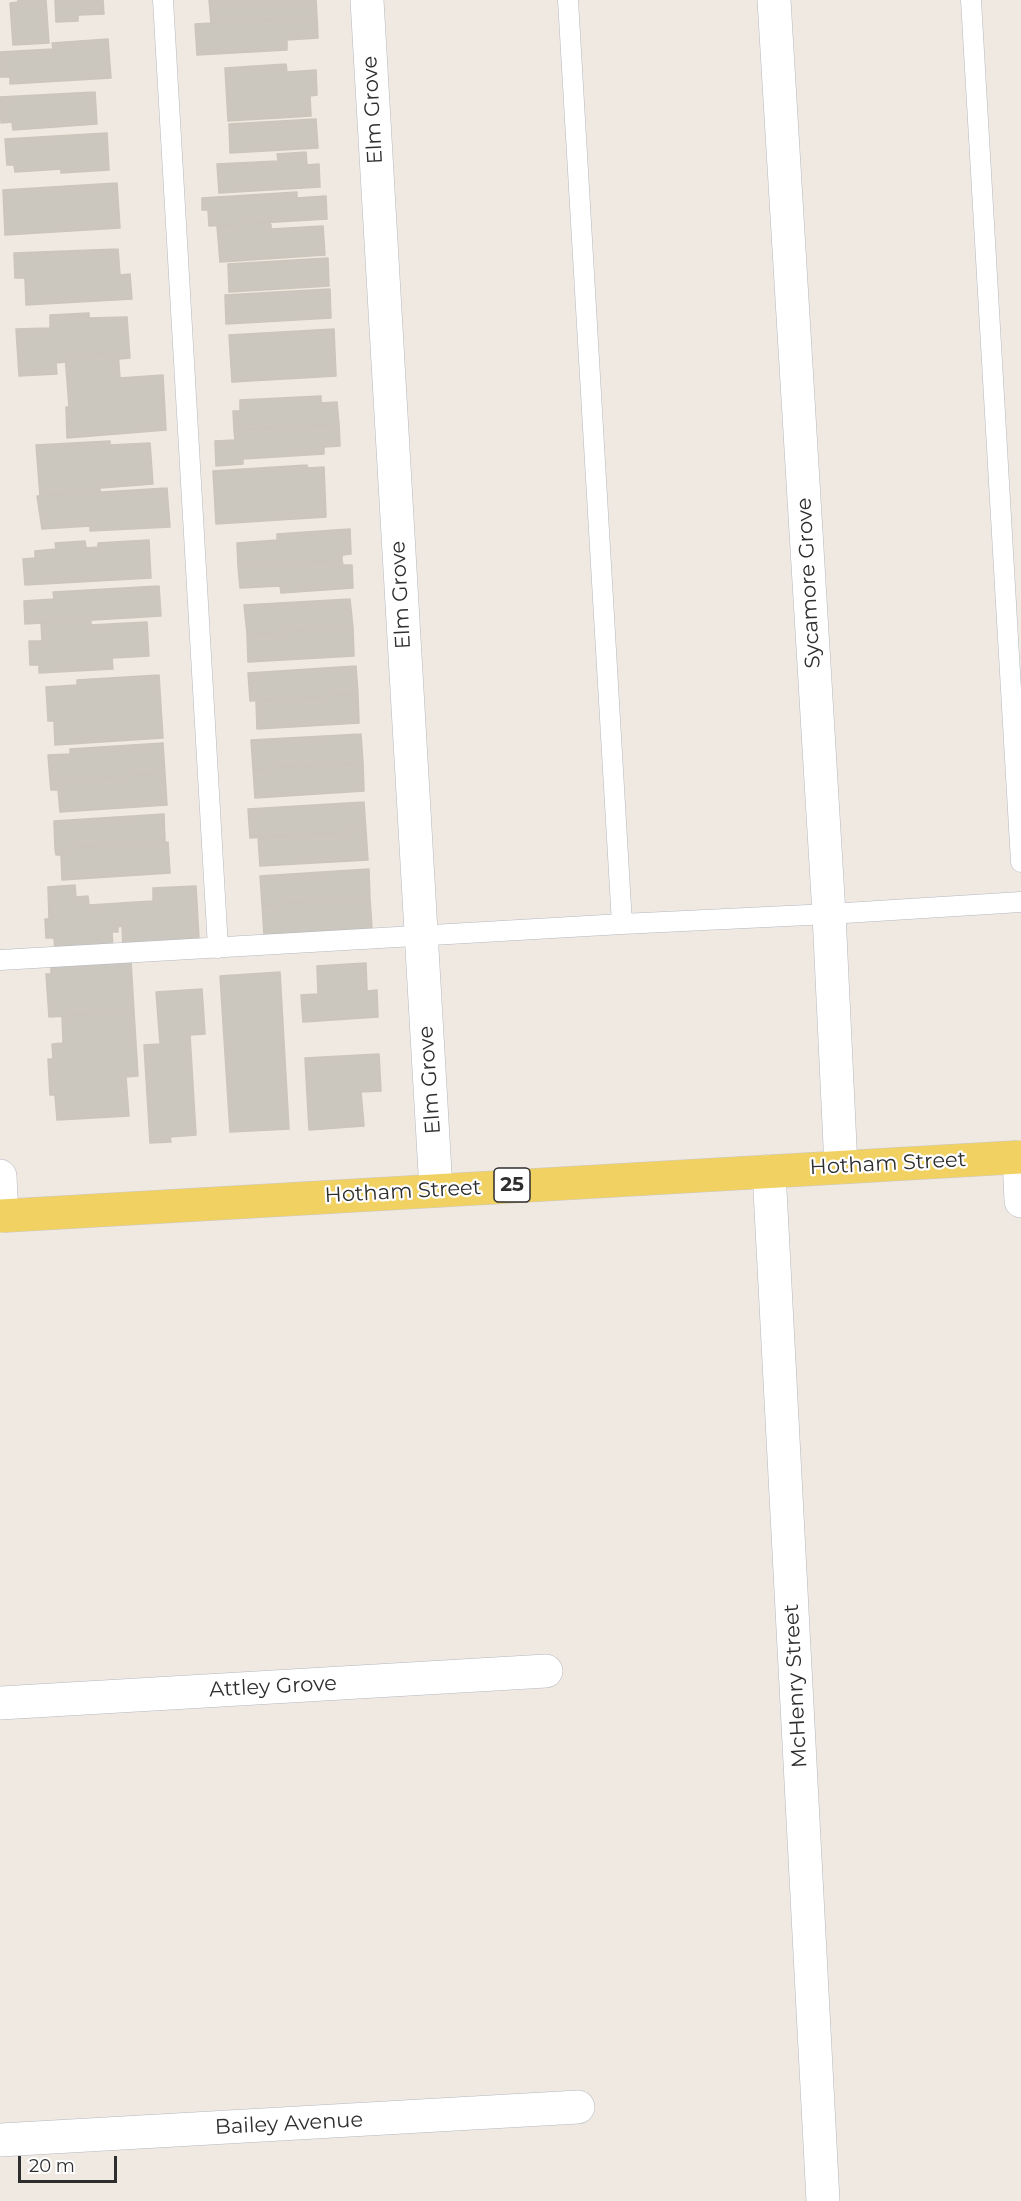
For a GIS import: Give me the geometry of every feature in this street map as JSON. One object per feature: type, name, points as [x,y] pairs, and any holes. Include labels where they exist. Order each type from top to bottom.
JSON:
[{"type":"main road","name":"Hotham Street","points":[[1,1216],[1020,1157]]},
{"type":"street","name":"Elm Grove","points":[[367,0],[436,1190]]},
{"type":"street","name":"Sycamore Grove","points":[[774,0],[829,914],[841,1167]]},
{"type":"street","points":[[1020,1157],[1021,1201]]},
{"type":"street","name":"McHenry Street","points":[[769,1171],[823,2201]]},
{"type":"street","points":[[0,1176],[1,1216]]},
{"type":"street","name":"Attley Grove","points":[[0,1703],[546,1671]]},
{"type":"street","name":"Bailey Avenue","points":[[0,2140],[578,2108]]},
{"type":"lane","points":[[163,0],[218,948]]},
{"type":"lane","points":[[568,0],[622,924]]},
{"type":"lane","points":[[970,0],[1021,862]]},
{"type":"lane","points":[[0,960],[1021,902]]},
{"type":"building","points":[[18,0],[46,0],[49,43],[13,45],[10,3],[18,2]]},
{"type":"building","points":[[55,0],[103,0],[104,14],[78,15],[78,21],[56,22]]},
{"type":"building","points":[[209,0],[316,0],[317,17],[211,23]]},
{"type":"building","points":[[317,17],[318,38],[287,40],[287,50],[197,55],[195,24]]},
{"type":"building","points":[[108,39],[111,78],[10,84],[10,77],[0,77],[0,52],[53,49],[52,43]]},
{"type":"building","points":[[286,64],[287,72],[316,70],[317,95],[310,96],[311,116],[228,121],[225,68]]},
{"type":"building","points":[[95,92],[97,124],[13,130],[12,122],[1,123],[0,97]]},
{"type":"building","points":[[316,119],[318,148],[230,153],[229,124]]},
{"type":"building","points":[[107,133],[109,170],[61,173],[61,169],[15,172],[14,165],[7,165],[5,139]]},
{"type":"building","points":[[306,152],[307,165],[319,164],[320,187],[219,193],[217,164],[278,161],[277,154]]},
{"type":"building","points":[[117,183],[120,228],[5,235],[3,190]]},
{"type":"building","points":[[297,192],[297,198],[326,196],[327,219],[209,226],[208,210],[202,210],[202,198]]},
{"type":"building","points":[[271,222],[271,229],[323,226],[325,255],[220,262],[217,226]]},
{"type":"building","points":[[118,249],[120,275],[130,274],[132,299],[26,305],[25,278],[15,278],[14,253]]},
{"type":"building","points":[[328,258],[329,286],[229,292],[228,264]]},
{"type":"building","points":[[330,289],[331,318],[226,324],[225,295]]},
{"type":"building","points":[[89,313],[89,318],[127,317],[130,358],[119,359],[118,352],[65,355],[66,362],[56,363],[57,374],[19,376],[16,329],[50,328],[50,315]]},
{"type":"building","points":[[334,329],[336,376],[232,382],[229,335]]},
{"type":"building","points":[[118,352],[120,378],[163,375],[166,430],[67,438],[66,407],[69,407],[65,355]]},
{"type":"building","points":[[321,396],[321,403],[337,402],[339,424],[234,430],[233,411],[240,411],[240,400]]},
{"type":"building","points":[[339,424],[340,446],[324,447],[324,454],[243,459],[243,464],[216,466],[215,441],[235,440],[234,430]]},
{"type":"building","points":[[110,441],[110,445],[150,443],[153,484],[100,488],[100,492],[40,496],[36,445]]},
{"type":"building","points":[[307,465],[308,468],[324,467],[326,517],[216,524],[213,471]]},
{"type":"building","points":[[167,488],[170,527],[90,531],[90,526],[42,529],[37,496]]},
{"type":"building","points":[[350,529],[351,554],[342,555],[342,560],[238,566],[237,543],[277,540],[277,534]]},
{"type":"building","points":[[149,540],[151,578],[25,585],[23,559],[35,558],[35,551],[56,549],[55,543],[85,541],[86,548],[98,547],[98,543]]},
{"type":"building","points":[[342,560],[343,565],[352,565],[353,588],[281,593],[280,586],[240,588],[238,566]]},
{"type":"building","points":[[159,586],[161,616],[25,624],[24,601],[54,599],[53,592]]},
{"type":"building","points":[[350,599],[353,628],[247,634],[244,605]]},
{"type":"building","points":[[91,620],[91,625],[147,622],[149,656],[112,658],[113,669],[39,673],[39,665],[30,665],[29,641],[42,641],[41,623]]},
{"type":"building","points":[[353,628],[354,656],[248,662],[247,634]]},
{"type":"building","points":[[356,666],[358,694],[250,701],[248,673]]},
{"type":"building","points":[[159,675],[163,738],[55,745],[54,721],[48,721],[46,687],[77,685],[77,680]]},
{"type":"building","points":[[358,694],[359,723],[257,729],[256,701]]},
{"type":"building","points":[[361,734],[363,763],[253,769],[251,740]]},
{"type":"building","points":[[163,743],[165,774],[50,780],[48,755],[70,754],[70,749]]},
{"type":"building","points":[[363,763],[364,791],[255,798],[253,769]]},
{"type":"building","points":[[165,774],[167,805],[60,812],[58,790],[51,790],[50,780]]},
{"type":"building","points":[[364,802],[366,831],[250,838],[248,809]]},
{"type":"building","points":[[164,814],[165,842],[55,849],[54,821]]},
{"type":"building","points":[[366,831],[368,860],[260,866],[258,837]]},
{"type":"building","points":[[168,842],[170,873],[62,880],[61,855],[56,855],[55,849]]},
{"type":"building","points":[[369,869],[370,899],[262,905],[260,876]]},
{"type":"building","points":[[75,885],[76,897],[88,896],[89,905],[153,901],[153,888],[196,886],[199,938],[181,939],[181,944],[123,948],[122,926],[118,927],[118,932],[112,932],[113,948],[55,952],[54,938],[46,938],[45,919],[49,919],[48,887]]},
{"type":"building","points":[[370,899],[372,928],[264,935],[262,905]]},
{"type":"building","points":[[131,961],[134,1012],[49,1017],[46,974],[51,974],[51,966]]},
{"type":"building","points":[[366,963],[367,991],[377,990],[378,1017],[303,1022],[301,995],[318,994],[317,966]]},
{"type":"building","points":[[280,972],[289,1129],[230,1132],[220,976]]},
{"type":"building","points":[[202,989],[205,1034],[190,1035],[196,1135],[170,1137],[171,1142],[150,1143],[144,1045],[160,1044],[156,992]]},
{"type":"building","points":[[134,1012],[138,1076],[126,1077],[129,1116],[57,1120],[55,1095],[50,1095],[48,1059],[53,1059],[52,1044],[63,1043],[62,1016]]},
{"type":"building","points":[[379,1054],[381,1091],[361,1092],[364,1126],[309,1130],[305,1058]]}]
